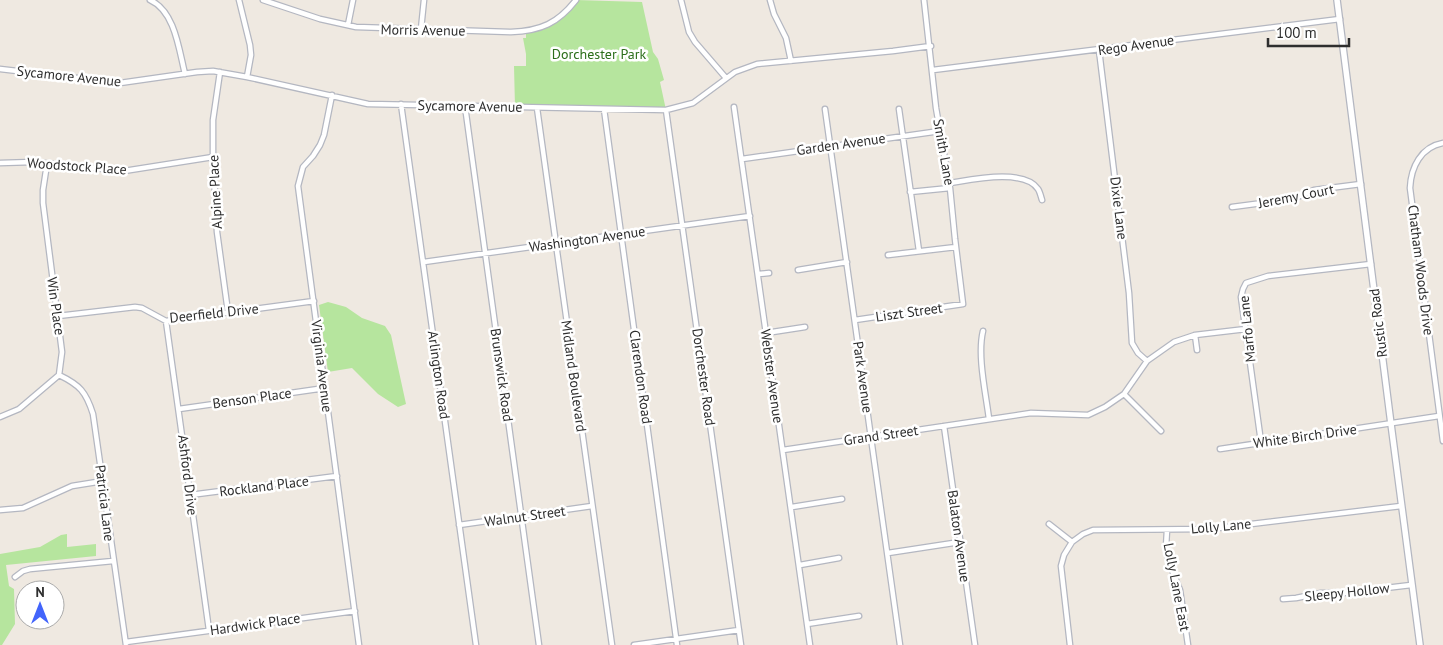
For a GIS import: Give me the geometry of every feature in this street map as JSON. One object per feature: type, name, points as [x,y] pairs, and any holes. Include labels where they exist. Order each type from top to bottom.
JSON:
[{"type":"street","points":[[150,0],[159,5],[170,19],[185,74]]},
{"type":"street","points":[[239,0],[250,45],[251,55],[247,77]]},
{"type":"street","name":"Morris Avenue","points":[[263,0],[320,19],[369,29],[512,32],[536,30],[550,25],[560,18],[576,0]]},
{"type":"street","points":[[348,25],[353,0]]},
{"type":"street","points":[[421,29],[424,0]]},
{"type":"street","points":[[681,0],[689,32],[695,42],[726,78]]},
{"type":"street","points":[[770,0],[774,14],[786,38],[791,60]]},
{"type":"street","name":"Smith Lane","points":[[924,0],[936,108],[950,186],[963,304]]},
{"type":"street","name":"Rustic Road","points":[[1337,0],[1372,264],[1390,424],[1420,645]]},
{"type":"street","name":"Rego Avenue","points":[[933,70],[1340,19]]},
{"type":"street","name":"Sycamore Avenue","points":[[0,69],[120,83],[204,71],[220,72],[368,104],[666,110],[693,104],[735,72],[757,64],[930,46]]},
{"type":"street","name":"Dixie Lane","points":[[1099,50],[1129,294],[1132,343],[1147,362]]},
{"type":"street","name":"Alpine Place","points":[[220,72],[213,120],[213,158],[217,232],[228,312]]},
{"type":"street","name":"Virginia Avenue","points":[[332,96],[324,135],[320,145],[303,167],[298,186],[359,645]]},
{"type":"street","name":"Arlington Road","points":[[401,104],[476,645]]},
{"type":"street","name":"Brunswick Road","points":[[465,106],[539,645]]},
{"type":"street","name":"Webster Avenue","points":[[734,107],[810,645]]},
{"type":"street","name":"Midland Boulevard","points":[[537,108],[612,645]]},
{"type":"street","name":"Clarendon Road","points":[[604,109],[677,645]]},
{"type":"street","name":"Park Avenue","points":[[825,109],[900,645]]},
{"type":"street","points":[[899,109],[919,252]]},
{"type":"street","name":"Dorchester Road","points":[[666,110],[741,645]]},
{"type":"street","name":"Garden Avenue","points":[[742,159],[830,145],[940,131]]},
{"type":"street","name":"Chatham Woods Drive","points":[[1443,143],[1430,147],[1421,156],[1415,166],[1410,188],[1443,441]]},
{"type":"street","name":"Woodstock Place","points":[[0,163],[11,161],[124,171],[213,158]]},
{"type":"street","name":"Win Place","points":[[48,164],[43,190],[43,203],[62,352],[59,374]]},
{"type":"street","points":[[910,192],[994,177],[1016,178],[1030,182],[1038,188],[1042,200]]},
{"type":"street","name":"Jeremy Court","points":[[1232,207],[1293,199],[1314,190],[1361,184]]},
{"type":"street","name":"Washington Avenue","points":[[424,262],[750,216]]},
{"type":"street","points":[[888,255],[956,247]]},
{"type":"street","points":[[798,270],[847,262]]},
{"type":"street","name":"Marfo Lane","points":[[1261,442],[1241,297],[1242,289],[1246,283],[1268,276],[1372,264]]},
{"type":"street","points":[[758,274],[768,273]]},
{"type":"street","name":"Deerfield Drive","points":[[58,316],[135,307],[142,308],[166,321],[314,301]]},
{"type":"street","name":"Liszt Street","points":[[855,320],[963,304]]},
{"type":"street","name":"Ashford Drive","points":[[166,321],[209,630]]},
{"type":"street","points":[[766,333],[805,327]]},
{"type":"street","points":[[983,332],[981,353],[989,419],[1038,412],[1076,416],[1088,415],[1104,408],[1124,394],[1147,362],[1174,342],[1194,335],[1246,329]]},
{"type":"street","points":[[1194,335],[1197,350]]},
{"type":"street","points":[[0,417],[19,409],[59,374]]},
{"type":"street","name":"Patricia Lane","points":[[59,374],[78,385],[90,404],[93,414],[126,644]]},
{"type":"street","name":"Benson Place","points":[[179,408],[325,388]]},
{"type":"street","points":[[1124,394],[1161,431]]},
{"type":"street","name":"White Birch Drive","points":[[1220,449],[1439,416]]},
{"type":"street","name":"Grand Street","points":[[783,450],[989,419]]},
{"type":"street","name":"Balaton Avenue","points":[[944,426],[975,645]]},
{"type":"street","name":"Rockland Place","points":[[190,495],[337,476]]},
{"type":"street","points":[[0,510],[23,508],[72,486],[103,481]]},
{"type":"street","points":[[792,507],[842,500]]},
{"type":"street","name":"Walnut Street","points":[[459,525],[592,506]]},
{"type":"street","name":"Lolly Lane","points":[[1072,542],[1088,532],[1100,529],[1210,529],[1402,506]]},
{"type":"street","points":[[1049,524],[1072,542],[1062,559],[1061,566],[1070,645]]},
{"type":"street","name":"Lolly Lane East","points":[[1167,530],[1166,547],[1168,560],[1180,590],[1188,645]]},
{"type":"street","points":[[888,553],[960,542]]},
{"type":"street","points":[[800,565],[839,558]]},
{"type":"street","points":[[15,577],[23,571],[30,569],[113,561]]},
{"type":"street","name":"Sleepy Hollow","points":[[1283,598],[1296,598],[1321,593],[1344,594],[1411,585]]},
{"type":"street","name":"Hardwick Place","points":[[126,644],[209,630],[354,611]]},
{"type":"street","points":[[808,624],[858,616]]},
{"type":"street","points":[[634,645],[738,630]]},
{"type":"green space","name":"Dorchester Park","points":[[576,0],[642,2],[653,52],[658,59],[664,80],[660,82],[666,110],[515,107],[514,66],[526,66],[523,38],[526,38],[526,31],[550,25]]},
{"type":"green space","points":[[328,302],[346,307],[362,318],[385,326],[391,335],[406,404],[398,407],[378,394],[352,368],[328,372],[319,305]]},
{"type":"green space","points":[[67,534],[67,547],[96,544],[96,556],[6,565],[9,586],[14,589],[15,624],[2,645],[0,645],[0,554],[40,547],[61,535]]}]
